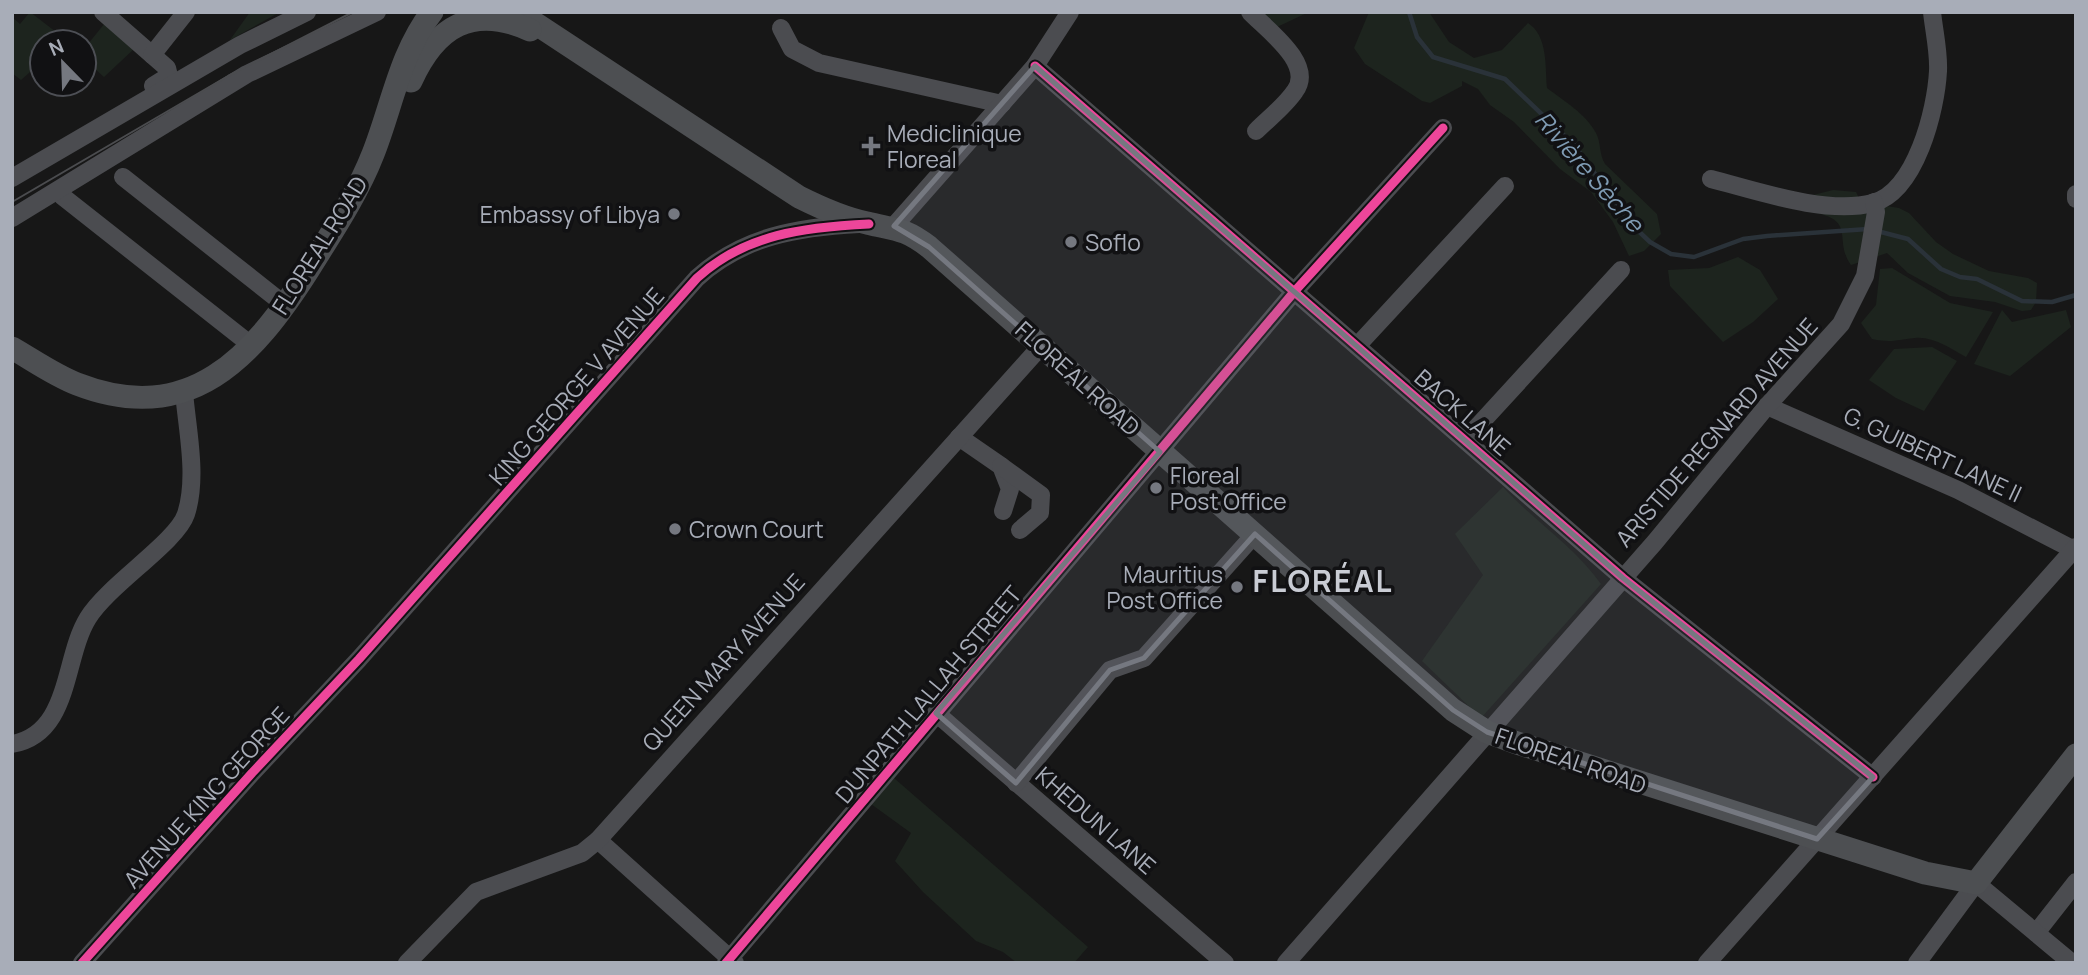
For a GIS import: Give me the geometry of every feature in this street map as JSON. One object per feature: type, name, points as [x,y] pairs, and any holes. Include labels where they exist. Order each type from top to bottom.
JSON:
[{"type":"main road","name":"FLOREAL ROAD","points":[[12,348],[52,372],[102,391],[128,396],[153,397],[184,391],[205,384],[231,366],[285,305],[338,223],[373,155],[405,56],[417,31],[432,12]]},
{"type":"main road","name":"FLOREAL ROAD","points":[[517,12],[799,197],[833,213],[869,224],[894,226],[929,247],[1453,710],[1486,732],[1925,873],[1976,883]]},
{"type":"main road","points":[[373,155],[423,55],[440,36],[490,16],[514,23],[577,52]]},
{"type":"main road","points":[[1976,883],[2076,755]]},
{"type":"street","points":[[12,167],[169,76],[167,68],[103,12]]},
{"type":"street","points":[[152,55],[187,12]]},
{"type":"street","points":[[12,178],[240,45],[307,12]]},
{"type":"street","points":[[12,218],[247,74],[377,12]]},
{"type":"street","points":[[894,226],[1035,66],[1070,12]]},
{"type":"street","points":[[1250,12],[1297,63],[1301,75],[1296,90],[1256,131]]},
{"type":"street","points":[[1711,179],[1790,199],[1875,207],[1904,181],[1923,141],[1938,69],[1932,12]]},
{"type":"street","points":[[780,28],[792,49],[819,63],[1002,104]]},
{"type":"street","name":"BACK LANE","points":[[1035,66],[1623,578],[1873,777]]},
{"type":"street","name":"DUNPATH LALLAH STREET","points":[[730,961],[936,713],[1294,292],[1443,128]]},
{"type":"street","points":[[123,177],[285,305]]},
{"type":"street","points":[[1357,346],[1505,186]]},
{"type":"street","points":[[62,196],[251,345]]},
{"type":"street","name":"ARISTIDE REGNARD AVENUE","points":[[1286,963],[1841,324],[1865,276],[1875,207]]},
{"type":"street","name":"KING GEORGE V AVENUE","points":[[359,659],[697,278],[716,261],[752,242],[776,235],[826,226],[869,224]]},
{"type":"street","points":[[1466,439],[1621,270]]},
{"type":"street","name":"QUEEN MARY AVENUE","points":[[407,963],[476,892],[582,853],[598,841],[1042,345]]},
{"type":"street","points":[[12,744],[38,734],[59,704],[86,621],[96,606],[174,531],[186,515],[191,478],[184,391]]},
{"type":"street","name":"G. GUIBERT LANE II","points":[[1767,406],[1945,485],[2075,549]]},
{"type":"street","points":[[959,437],[1041,495],[1040,513],[1020,530]]},
{"type":"street","points":[[1001,466],[1010,489],[1003,511]]},
{"type":"street","points":[[1016,783],[1110,670],[1144,658],[1255,534]]},
{"type":"street","points":[[1707,963],[2075,549]]},
{"type":"street","name":"AVENUE KING GEORGE","points":[[82,963],[251,773],[359,659]]},
{"type":"street","name":"KHEDUN LANE","points":[[936,713],[1225,963]]},
{"type":"street","points":[[598,841],[730,961]]},
{"type":"street","points":[[2036,933],[2076,882]]},
{"type":"street","points":[[1917,963],[1976,883],[2073,963]]},
{"type":"highlighted area","points":[[1035,66],[1623,578],[1873,777],[1817,839],[1487,732],[1453,710],[1255,534],[1144,658],[1110,670],[1016,783],[936,713],[1160,452],[929,247],[894,226]]},
{"type":"shaded area","points":[[30,12],[51,28],[28,28],[28,74],[21,80],[12,73],[12,17],[20,24]]},
{"type":"shaded area","points":[[250,12],[280,12],[230,40]]},
{"type":"shaded area","points":[[1261,12],[1309,12],[1277,27]]},
{"type":"shaded area","points":[[1369,12],[1429,12],[1449,42],[1474,58],[1502,50],[1528,23],[1542,43],[1547,88],[1586,119],[1598,137],[1605,164],[1657,214],[1661,234],[1644,251],[1629,256],[1613,222],[1591,192],[1560,169],[1514,122],[1490,105],[1478,89],[1462,81],[1462,86],[1430,103],[1422,101],[1365,64],[1354,48]]},
{"type":"shaded area","points":[[105,23],[135,48],[104,77],[98,72],[98,32]]},
{"type":"shaded area","points":[[1833,190],[1856,192],[1861,202],[1899,208],[1909,213],[1936,242],[1953,254],[1989,271],[2028,278],[2037,283],[2036,302],[2031,310],[2022,311],[1995,302],[1950,296],[1908,273],[1887,253],[1851,265],[1846,256],[1839,225],[1825,215],[1810,212],[1805,197]]},
{"type":"shaded area","points":[[1738,257],[1760,270],[1778,299],[1753,322],[1723,342],[1670,286],[1668,270],[1709,268]]},
{"type":"shaded area","points":[[1892,268],[1950,303],[1993,312],[1966,357],[1928,339],[1872,339],[1861,323],[1876,305],[1880,269]]},
{"type":"shaded area","points":[[2002,310],[2012,322],[2066,310],[2071,327],[2010,376],[1974,364]]},
{"type":"shaded area","points":[[1932,347],[1957,361],[1924,411],[1896,398],[1869,380],[1894,349]]},
{"type":"shaded area","points":[[1503,487],[1579,558],[1601,584],[1481,718],[1422,661],[1483,575],[1455,534]]},
{"type":"shaded area","points":[[894,778],[1088,947],[1074,963],[1017,963],[1003,952],[976,941],[923,892],[895,861],[911,833],[871,804]]},
{"type":"waterway","name":"Rivière Sèche","points":[[1409,12],[1417,37],[1433,57],[1505,79],[1575,146],[1632,225],[1650,242],[1671,254],[1694,257],[1743,239],[1868,229]]},
{"type":"waterway","name":"Rivière Sèche","points":[[1877,231],[1908,239],[1941,269],[1960,277],[1977,279],[2022,301],[2052,302],[2076,295]]},
{"type":"tram line","points":[[12,202],[228,76],[353,12]]},
{"type":"cycle path","points":[[1035,66],[1623,578],[1873,777]]},
{"type":"cycle path","points":[[726,963],[1294,292],[1443,128]]},
{"type":"cycle path","points":[[82,963],[252,773],[359,659],[697,278],[735,251],[756,242],[799,231],[869,224]]},
{"type":"place","name":"Mediclinique Floreal","points":[[871,146]]},
{"type":"place","name":"Embassy of Libya","points":[[674,214]]},
{"type":"place","name":"Soflo","points":[[1071,242]]},
{"type":"place","name":"Floreal Post Office","points":[[1156,488]]},
{"type":"place","name":"Crown Court","points":[[675,529]]},
{"type":"place","name":"Mauritius Post Office","points":[[1237,587]]},
{"type":"district","name":"FLORÉAL","points":[[1323,580]]}]
